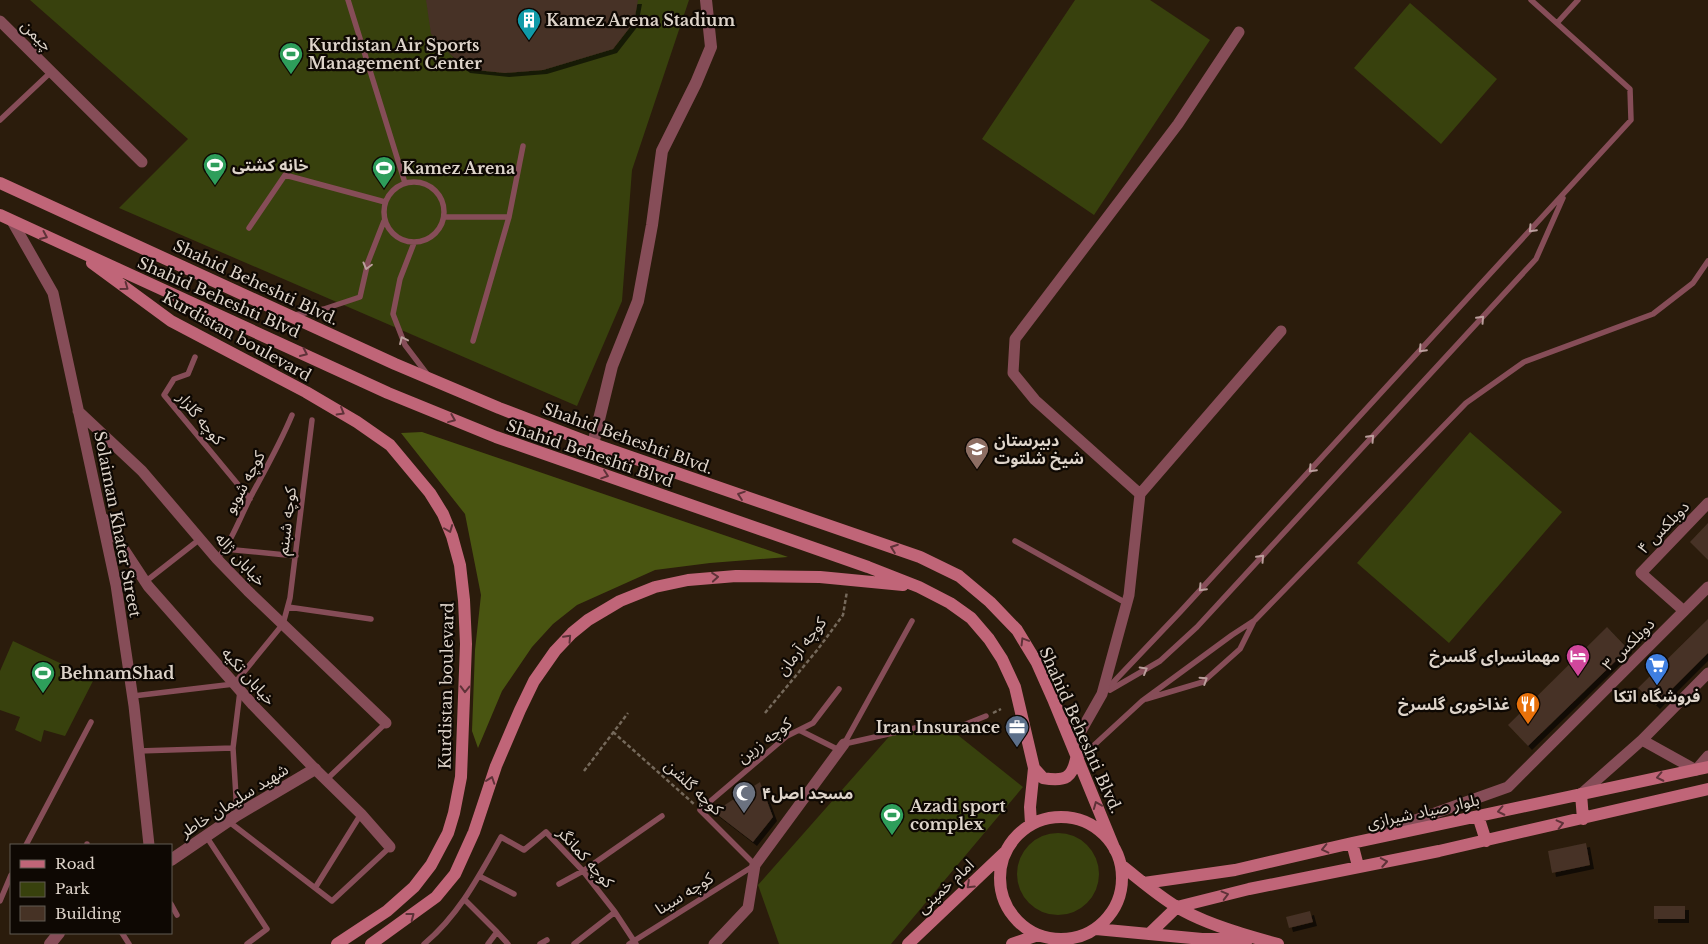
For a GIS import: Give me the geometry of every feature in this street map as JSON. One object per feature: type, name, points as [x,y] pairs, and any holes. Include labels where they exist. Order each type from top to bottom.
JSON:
[{"type":"main road","name":"Shahid Beheshti Blvd.","points":[[0,183],[432,380],[593,444],[920,557],[959,576],[990,602],[1017,630],[1037,663],[1077,753],[1117,854]]},
{"type":"main road","name":"Shahid Beheshti Blvd","points":[[0,215],[388,393],[496,437],[766,531],[919,587],[950,603],[971,618],[989,639],[1002,659],[1015,687],[1034,768],[1030,824]]},
{"type":"main road","name":"Kurdistan boulevard","points":[[72,248],[171,321],[306,392],[357,422],[390,445],[430,493],[443,514],[452,536],[460,565],[466,644],[461,777],[454,813],[448,833],[431,865],[414,887],[387,911],[337,944]]},
{"type":"main road","points":[[371,944],[436,898],[455,874],[474,832],[496,766],[534,681],[555,652],[572,633],[596,614],[655,587],[688,580],[736,576],[820,577],[919,587]]},
{"type":"main road","points":[[1034,768],[1042,778],[1059,781],[1068,776],[1075,768],[1077,753]]},
{"type":"main road","points":[[1149,934],[1177,907],[1249,888],[1486,841],[1704,790],[1702,768]]},
{"type":"main road","name":"بلوار صیاد شیرازی","points":[[1144,883],[1236,870],[1352,843],[1702,768]]},
{"type":"main road","points":[[1581,794],[1583,819]]},
{"type":"main road","points":[[1478,816],[1486,841]]},
{"type":"main road","points":[[1117,854],[1122,877],[1119,897],[1110,915],[1096,928],[1078,937],[1058,939],[1038,935],[1022,925],[1009,910],[1001,891],[1000,871],[1005,852],[1016,836],[1030,824],[1049,818],[1069,817],[1088,822],[1104,834],[1117,854],[1120,865],[1177,907],[1205,920],[1278,944]]},
{"type":"main road","points":[[1352,843],[1358,866]]},
{"type":"main road","name":"امام خمینی","points":[[908,944],[1005,852]]},
{"type":"main road","points":[[1096,928],[1202,939],[1258,939]]},
{"type":"main road","points":[[1012,944],[1038,935]]},
{"type":"street","points":[[593,444],[612,366],[638,301],[652,225],[662,151],[696,83],[711,47],[706,0]]},
{"type":"street","name":"چیمن","points":[[0,21],[142,162]]},
{"type":"street","points":[[1140,494],[1036,400],[1013,374],[1015,339],[1178,124],[1238,32]]},
{"type":"street","name":"Solaiman Khater Street","points":[[12,221],[53,293],[116,585],[132,696],[149,844]]},
{"type":"street","points":[[1077,753],[1102,694],[1126,603],[1140,494],[1281,331]]},
{"type":"street","name":"خیابان ژاله","points":[[78,411],[142,471],[200,539],[248,591],[386,723]]},
{"type":"street","name":"دوبلکس ۴","points":[[1684,611],[1641,574],[1708,503]]},
{"type":"street","name":"خیابان تکیه","points":[[100,513],[145,582],[237,687],[315,769],[362,814],[390,847]]},
{"type":"street","name":"دوبلکس ۳","points":[[1476,798],[1508,787],[1708,587]]},
{"type":"street","points":[[1581,794],[1642,740],[1708,673]]},
{"type":"street","points":[[1642,740],[1702,768],[1708,756]]},
{"type":"street","points":[[714,944],[748,908],[755,865],[842,747]]},
{"type":"street","name":"شهید سلیمان خاطر","points":[[172,859],[233,818],[315,769]]},
{"type":"street","points":[[1352,843],[1476,798],[1478,816]]},
{"type":"street","points":[[50,944],[58,934]]},
{"type":"lane","points":[[348,0],[406,182]]},
{"type":"lane","points":[[1102,694],[1158,637],[1631,120],[1630,89],[1532,0]]},
{"type":"lane","points":[[1557,23],[1578,0]]},
{"type":"lane","points":[[0,120],[51,72]]},
{"type":"lane","points":[[473,341],[509,217],[523,146]]},
{"type":"lane","points":[[249,228],[285,175],[385,202]]},
{"type":"lane","points":[[406,182],[424,184],[433,188],[440,196],[444,206],[444,217],[440,227],[434,235],[425,240],[404,241],[395,236],[384,221],[383,211],[390,193],[397,186],[406,182]]},
{"type":"lane","points":[[1102,694],[1160,661],[1211,612],[1536,259],[1565,193]]},
{"type":"lane","points":[[444,217],[509,217]]},
{"type":"lane","points":[[291,316],[324,309],[360,296],[368,262],[384,221]]},
{"type":"lane","points":[[414,242],[400,279],[393,314],[405,345],[432,380]]},
{"type":"lane","points":[[1077,753],[1142,701],[1254,620],[1466,403],[1524,362],[1653,314],[1693,283],[1708,261]]},
{"type":"lane","name":"کوچه گلزار","points":[[195,357],[188,374],[174,379],[164,395],[250,499]]},
{"type":"lane","name":"کوچه شوبو","points":[[217,558],[225,549],[280,444],[292,415]]},
{"type":"lane","name":"کوچه شبنم","points":[[283,624],[288,606],[296,556],[312,420]]},
{"type":"lane","points":[[145,582],[200,539]]},
{"type":"lane","points":[[1015,541],[1126,603]]},
{"type":"lane","points":[[225,549],[296,556]]},
{"type":"lane","points":[[288,606],[371,619]]},
{"type":"lane","points":[[1142,701],[1204,682],[1240,649],[1254,620]]},
{"type":"lane","points":[[842,747],[912,621]]},
{"type":"lane","points":[[283,624],[237,687],[233,748],[233,818],[332,902],[390,847]]},
{"type":"lane","points":[[132,696],[237,687]]},
{"type":"lane","name":"کوچه زرین","points":[[700,810],[787,736],[813,723],[839,689]]},
{"type":"lane","points":[[799,730],[842,747],[915,728],[961,726],[986,716]]},
{"type":"lane","points":[[27,844],[90,722]]},
{"type":"lane","points":[[326,780],[386,723]]},
{"type":"lane","points":[[138,751],[233,748]]},
{"type":"lane","name":"کوچه گلشن","points":[[700,810],[755,865]]},
{"type":"lane","points":[[315,888],[362,814]]},
{"type":"lane","points":[[559,884],[583,871],[662,816]]},
{"type":"lane","name":"کوچه کمانگر","points":[[479,876],[501,837],[524,850],[546,832],[583,871],[615,912],[633,943]]},
{"type":"lane","points":[[206,836],[267,929],[248,944]]},
{"type":"lane","name":"کوچه سینا","points":[[633,943],[755,865]]},
{"type":"lane","points":[[424,944],[437,933],[465,900],[479,876],[514,894]]},
{"type":"lane","points":[[0,901],[10,877]]},
{"type":"lane","points":[[465,900],[508,944]]},
{"type":"lane","points":[[172,906],[177,914]]},
{"type":"lane","points":[[574,944],[615,912]]},
{"type":"lane","points":[[488,944],[497,932]]},
{"type":"lane","points":[[540,944],[547,940]]},
{"type":"path","name":"کوچه آرمان","points":[[765,713],[818,649],[843,615],[848,590]]},
{"type":"path","points":[[584,770],[628,713]]},
{"type":"path","name":"کوچه گلشن","points":[[613,732],[700,810]]},
{"type":"green space","name":"Kamez Arena","points":[[30,0],[689,0],[632,170],[622,301],[577,406],[119,208],[188,139]]},
{"type":"green space","points":[[1075,0],[1150,0],[1210,40],[1094,215],[982,139]]},
{"type":"green space","points":[[1410,3],[1497,79],[1441,144],[1354,68]]},
{"type":"green space","points":[[422,432],[788,557],[710,563],[655,570],[577,605],[553,624],[532,647],[502,691],[478,748],[472,731],[475,650],[481,595],[465,514],[401,433]]},
{"type":"green space","points":[[1470,432],[1562,512],[1449,643],[1357,563]]},
{"type":"green space","name":"BehnamShad","points":[[13,641],[94,679],[65,736],[44,730],[41,742],[15,730],[20,717],[0,710],[0,671]]},
{"type":"green space","name":"Azadi sport complex","points":[[944,724],[1023,787],[891,944],[779,944],[758,885],[894,731]]},
{"type":"green space","points":[[1058,833],[1074,837],[1087,845],[1095,858],[1099,874],[1095,890],[1087,903],[1074,911],[1058,915],[1042,911],[1029,903],[1021,890],[1017,874],[1021,858],[1029,845],[1042,837]]},
{"type":"building","name":"Kamez Arena Stadium","points":[[426,0],[638,0],[634,22],[613,49],[543,70],[505,73],[466,69],[431,34]]},
{"type":"building","points":[[1708,523],[1708,560],[1690,542]]},
{"type":"building","points":[[1708,619],[1708,653],[1656,705],[1638,688]]},
{"type":"building","name":"مهمانسرای گلسرخ","points":[[1607,627],[1628,649],[1528,746],[1508,725]]},
{"type":"building","name":"مسجد اصل۴","points":[[760,782],[773,817],[753,842],[714,812]]},
{"type":"building","points":[[1586,843],[1590,865],[1552,873],[1548,851]]},
{"type":"building","points":[[1654,906],[1685,906],[1685,919],[1654,919]]},
{"type":"building","points":[[1310,911],[1313,922],[1289,928],[1286,917]]},
{"type":"place","name":"Kamez Arena Stadium","points":[[529,41]]},
{"type":"place","name":"Kurdistan Air Sports Management Center","points":[[291,75]]},
{"type":"place","name":"خانه کشتی","points":[[215,186]]},
{"type":"place","name":"Kamez Arena","points":[[384,189]]},
{"type":"place","name":"دبیرستان شیخ شلتوت","points":[[977,470]]},
{"type":"place","name":"مهمانسرای گلسرخ","points":[[1578,677]]},
{"type":"place","name":"فروشگاه اتکا","points":[[1657,686]]},
{"type":"place","name":"BehnamShad","points":[[43,694]]},
{"type":"place","name":"غذاخوری گلسرخ","points":[[1528,725]]},
{"type":"place","name":"Iran Insurance","points":[[1017,748]]},
{"type":"place","name":"مسجد اصل۴","points":[[744,814]]},
{"type":"place","name":"Azadi sport complex","points":[[892,836]]}]
